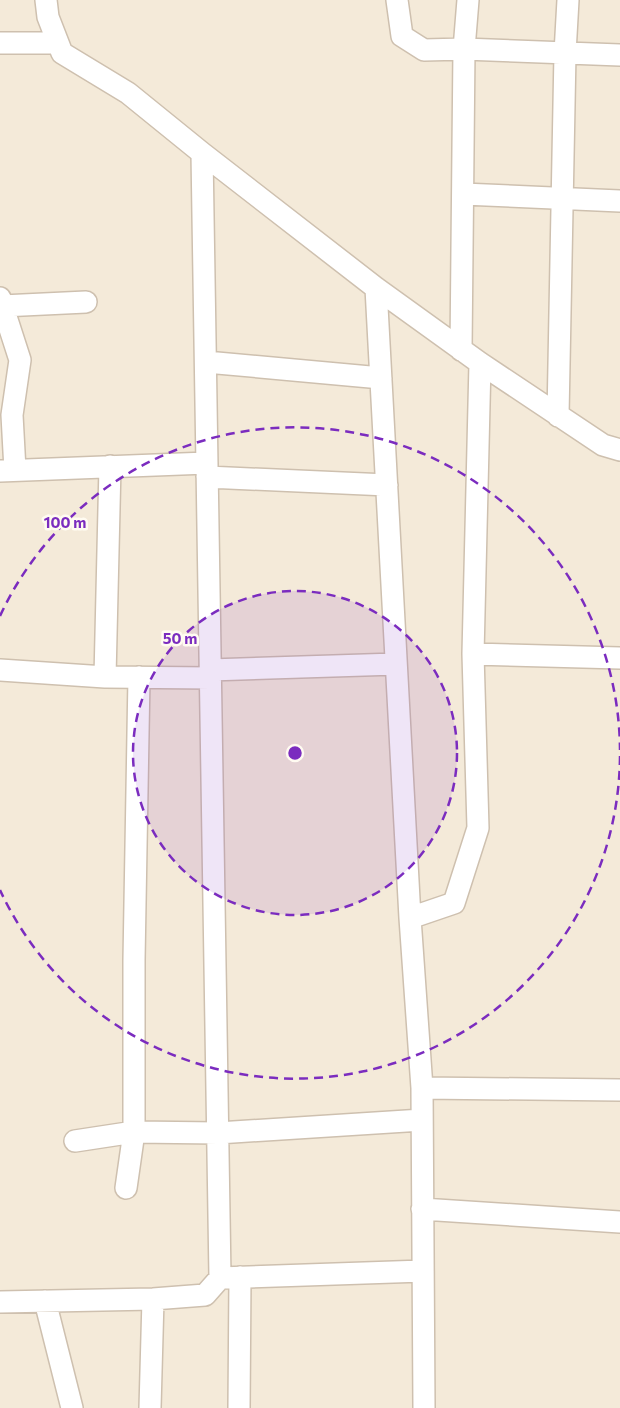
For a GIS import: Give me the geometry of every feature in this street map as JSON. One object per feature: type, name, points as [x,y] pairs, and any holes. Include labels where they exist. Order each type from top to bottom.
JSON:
[{"type":"street","points":[[46,0],[48,17],[62,53],[128,93],[376,288],[461,350],[603,445],[620,450]]},
{"type":"street","points":[[397,0],[402,36],[424,50],[464,49],[620,55]]},
{"type":"street","points":[[461,350],[464,49],[468,0]]},
{"type":"street","points":[[558,416],[565,53],[568,0]]},
{"type":"street","points":[[0,43],[58,43]]},
{"type":"street","points":[[202,152],[218,1133],[239,1408]]},
{"type":"street","points":[[463,194],[620,201]]},
{"type":"street","points":[[376,288],[410,918],[422,1088],[424,1408]]},
{"type":"street","points":[[86,302],[1,302],[20,360],[12,416],[8,470],[110,466],[207,470],[387,485]]},
{"type":"street","points":[[206,362],[381,378]]},
{"type":"street","points":[[410,918],[454,903],[478,828],[473,654],[480,363]]},
{"type":"street","points":[[105,677],[110,466]]},
{"type":"street","points":[[473,654],[620,658]]},
{"type":"street","points":[[0,670],[105,677],[139,677],[396,664]]},
{"type":"street","points":[[126,1188],[134,1132],[134,960],[139,677]]},
{"type":"street","points":[[422,1088],[620,1090]]},
{"type":"street","points":[[75,1141],[134,1132],[218,1133],[422,1120]]},
{"type":"street","points":[[422,1209],[620,1222]]},
{"type":"street","points":[[0,1302],[153,1299],[205,1295],[230,1278],[423,1271]]},
{"type":"street","points":[[150,1408],[153,1299]]},
{"type":"street","points":[[45,1301],[72,1408]]},
{"type":"shaded area","points":[[0,0],[620,0],[620,1408],[0,1408]]}]
